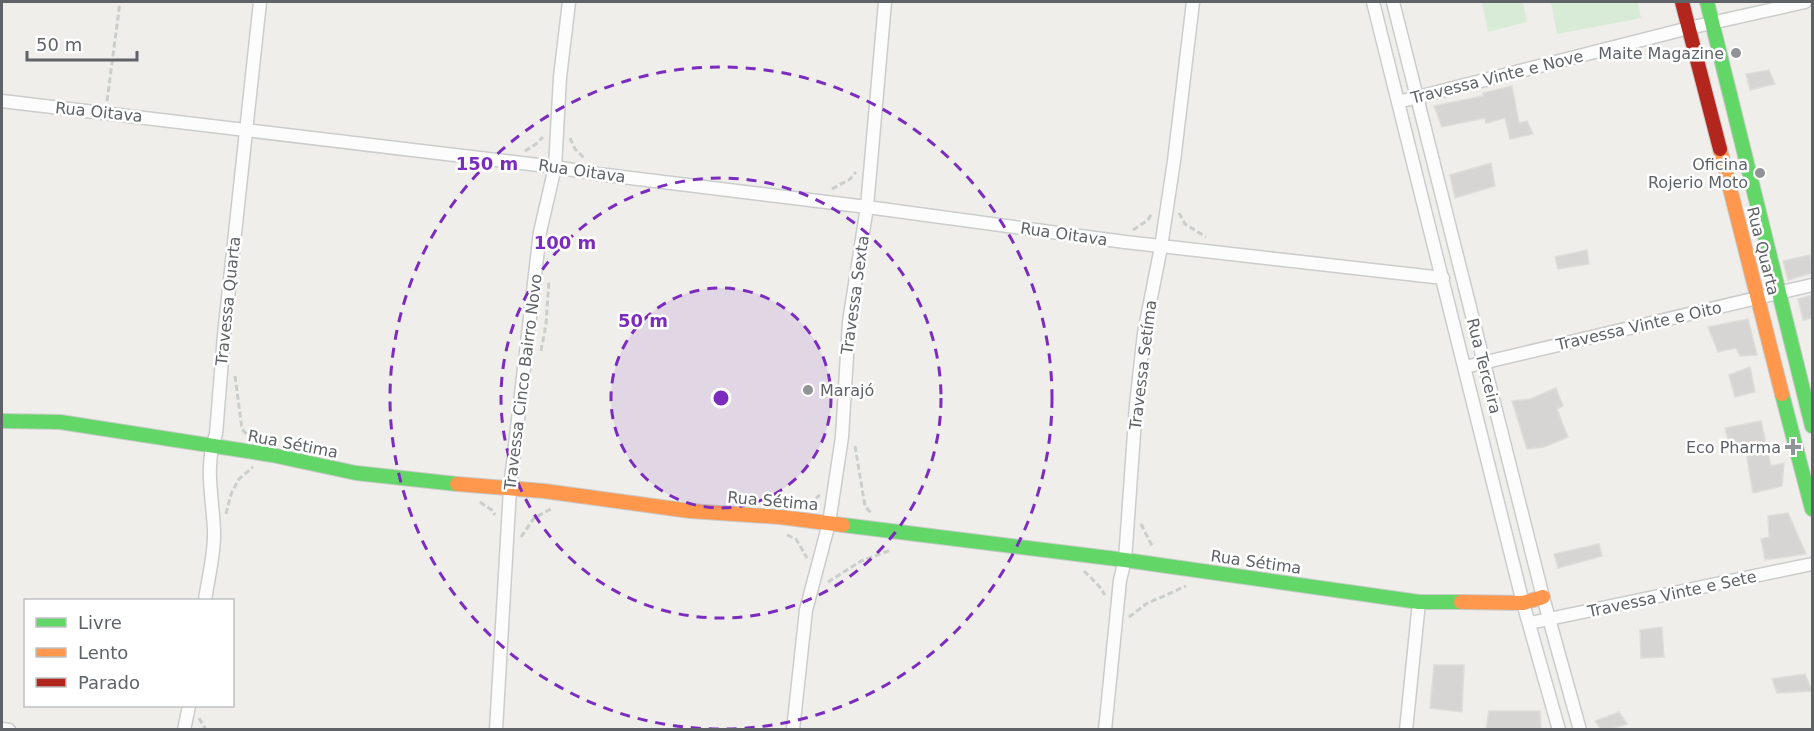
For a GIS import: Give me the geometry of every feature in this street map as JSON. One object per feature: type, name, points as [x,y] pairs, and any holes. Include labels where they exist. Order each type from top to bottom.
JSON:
[{"type":"street","name":"Travessa Quarta","points":[[205,599],[214,533],[209,488],[211,447],[216,434],[245,128],[260,2]]},
{"type":"street","name":"Travessa Cinco Bairro Novo","points":[[496,729],[510,488],[540,232],[555,166],[560,77],[568,2]]},
{"type":"street","name":"Travessa Sexta","points":[[793,729],[806,610],[829,523],[842,437],[849,322],[867,207],[885,2]]},
{"type":"street","name":"Travessa Setíma","points":[[1105,729],[1125,560],[1136,405],[1143,343],[1161,247],[1193,2]]},
{"type":"street","name":"Rua Terceira","points":[[1372,2],[1523,603],[1559,729]]},
{"type":"street","name":"Rua Terceira","points":[[1392,2],[1543,597],[1580,729]]},
{"type":"street","name":"Rua Quarta","points":[[1682,2],[1812,509]]},
{"type":"street","name":"Rua Quarta","points":[[1707,2],[1812,426]]},
{"type":"street","name":"Travessa Vinte e Nove","points":[[1398,102],[1689,28],[1805,2]]},
{"type":"street","name":"Rua Oitava","points":[[2,101],[555,166],[598,174],[867,207],[1161,247],[1443,278]]},
{"type":"street","name":"Travessa Vinte e Oito","points":[[1465,367],[1812,285]]},
{"type":"street","name":"Rua Sétima","points":[[2,421],[60,422],[267,454],[356,473],[510,488],[690,511],[780,517],[1171,566],[1419,602],[1523,603],[1543,597]]},
{"type":"street","name":"Travessa Vinte e Sete","points":[[1530,623],[1812,564]]},
{"type":"street","points":[[1406,729],[1419,602]]},
{"type":"street","points":[[184,729],[189,707]]},
{"type":"street","points":[[2,729],[9,729]]},
{"type":"path","points":[[106,112],[120,2]]},
{"type":"path","points":[[520,153],[536,144],[546,133]]},
{"type":"path","points":[[570,136],[575,149],[598,174]]},
{"type":"path","points":[[829,190],[850,179],[857,171]]},
{"type":"path","points":[[1130,231],[1148,220],[1155,209]]},
{"type":"path","points":[[1178,212],[1185,224],[1196,233],[1212,240]]},
{"type":"path","points":[[214,533],[228,510],[231,494],[239,479],[267,454],[242,429],[234,368]]},
{"type":"path","points":[[854,441],[866,506],[886,532]]},
{"type":"path","points":[[808,504],[836,477]]},
{"type":"path","points":[[475,499],[494,512],[496,518]]},
{"type":"path","points":[[521,538],[534,518],[552,508]]},
{"type":"path","points":[[1139,518],[1145,534],[1157,553],[1171,566]]},
{"type":"path","points":[[779,531],[796,540],[810,563]]},
{"type":"path","points":[[824,586],[861,561],[893,549]]},
{"type":"path","points":[[1071,553],[1080,567],[1099,586],[1110,604],[1116,622],[1130,616],[1146,604],[1186,586]]},
{"type":"green space","points":[[1482,2],[1523,2],[1527,22],[1488,32]]},
{"type":"green space","points":[[1551,2],[1638,2],[1641,18],[1557,34]]},
{"type":"building","points":[[1769,70],[1775,84],[1750,90],[1746,74]]},
{"type":"building","points":[[1512,86],[1519,123],[1527,121],[1533,134],[1510,139],[1505,118],[1486,123],[1485,118],[1442,127],[1434,106],[1483,96],[1483,93]]},
{"type":"building","points":[[1491,163],[1495,186],[1455,198],[1450,175]]},
{"type":"building","points":[[1587,250],[1589,264],[1558,269],[1555,257]]},
{"type":"building","points":[[1810,255],[1812,273],[1788,280],[1783,261]]},
{"type":"building","points":[[1812,295],[1812,318],[1803,320],[1798,299]]},
{"type":"building","points":[[1748,319],[1757,355],[1740,356],[1736,348],[1718,352],[1708,327]]},
{"type":"building","points":[[1750,367],[1755,392],[1735,397],[1729,375]]},
{"type":"building","points":[[1556,388],[1563,406],[1557,409],[1568,437],[1544,447],[1527,449],[1512,401],[1530,399]]},
{"type":"building","points":[[1761,421],[1771,466],[1784,463],[1782,486],[1753,493],[1746,452],[1732,454],[1725,428]]},
{"type":"building","points":[[1788,513],[1806,554],[1765,560],[1761,539],[1769,537],[1768,516]]},
{"type":"building","points":[[1599,544],[1602,556],[1558,568],[1554,554]]},
{"type":"building","points":[[1662,627],[1664,657],[1641,658],[1640,630]]},
{"type":"building","points":[[1434,665],[1464,665],[1462,712],[1430,708]]},
{"type":"building","points":[[1805,674],[1812,691],[1777,693],[1772,679]]},
{"type":"building","points":[[1489,711],[1540,711],[1541,729],[1486,729]]},
{"type":"building","points":[[1619,712],[1627,724],[1612,729],[1601,729],[1595,721]]},
{"type":"traffic: fast","points":[[1707,2],[1812,426]]},
{"type":"traffic: fast","points":[[1782,394],[1812,509]]},
{"type":"traffic: fast","points":[[2,421],[60,422],[272,455],[356,473],[457,484]]},
{"type":"traffic: fast","points":[[843,525],[1125,560],[1419,602],[1461,602]]},
{"type":"traffic: slow","points":[[1720,149],[1782,394]]},
{"type":"traffic: slow","points":[[457,484],[544,491],[690,511],[780,517],[843,525]]},
{"type":"traffic: slow","points":[[1461,602],[1523,603],[1543,597]]},
{"type":"traffic: jam","points":[[1682,2],[1720,149]]},
{"type":"place","name":"Maite Magazine","points":[[1736,53]]},
{"type":"place","name":"Oficina Rojerio Moto","points":[[1760,173]]},
{"type":"place","name":"Marajó","points":[[808,390]]},
{"type":"place","name":"Eco Pharma","points":[[1793,447]]}]
